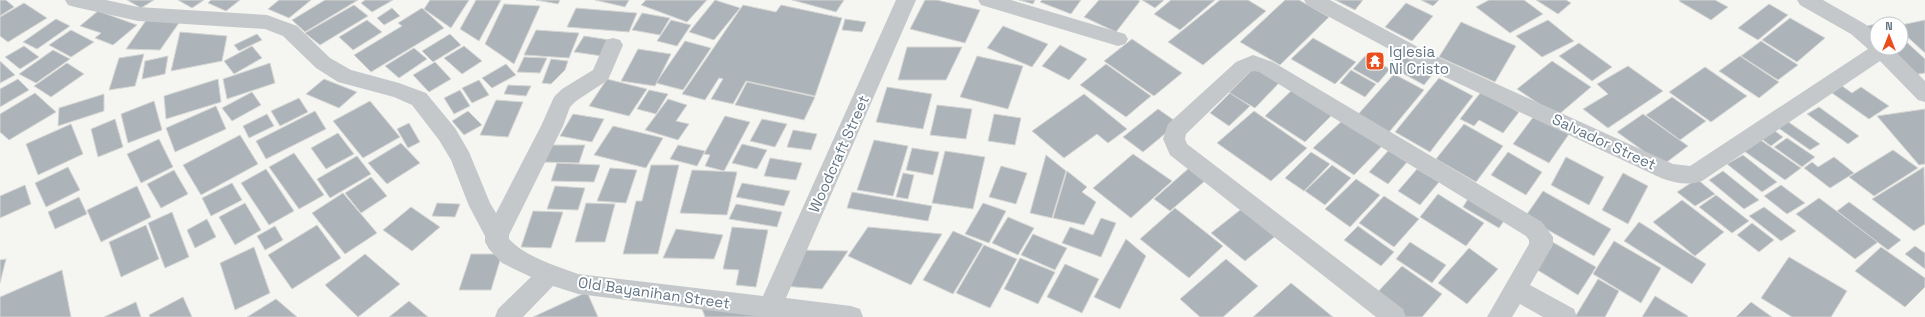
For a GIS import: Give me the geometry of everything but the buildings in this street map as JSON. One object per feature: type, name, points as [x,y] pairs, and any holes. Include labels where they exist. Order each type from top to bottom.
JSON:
[{"type":"street","name":"Old Bayanihan Street","points":[[75,0],[138,14],[268,22],[290,31],[323,63],[345,76],[399,91],[419,99],[447,134],[461,158],[480,206],[497,235],[497,242],[510,256],[549,274],[585,285],[851,317]]},
{"type":"street","name":"Woodcraft Street","points":[[770,308],[842,148],[906,0]]},
{"type":"street","points":[[988,0],[1118,39]]},
{"type":"street","name":"Salvador Street","points":[[1314,0],[1424,59],[1669,172],[1683,175],[1694,175],[1869,56]]},
{"type":"street","points":[[1807,0],[1858,29],[1869,38]]},
{"type":"street","points":[[497,235],[552,126],[561,103],[569,95],[601,75],[613,45]]},
{"type":"street","points":[[1888,56],[1925,94]]},
{"type":"street","points":[[1394,317],[1178,149],[1174,139],[1176,130],[1243,67],[1252,63],[1266,67],[1534,229],[1541,237],[1541,245],[1499,317]]},
{"type":"street","points":[[507,317],[549,274]]},
{"type":"street","points":[[1516,289],[1565,317]]},
{"type":"place","name":"Iglesia Ni Cristo","points":[[1375,61]]}]
